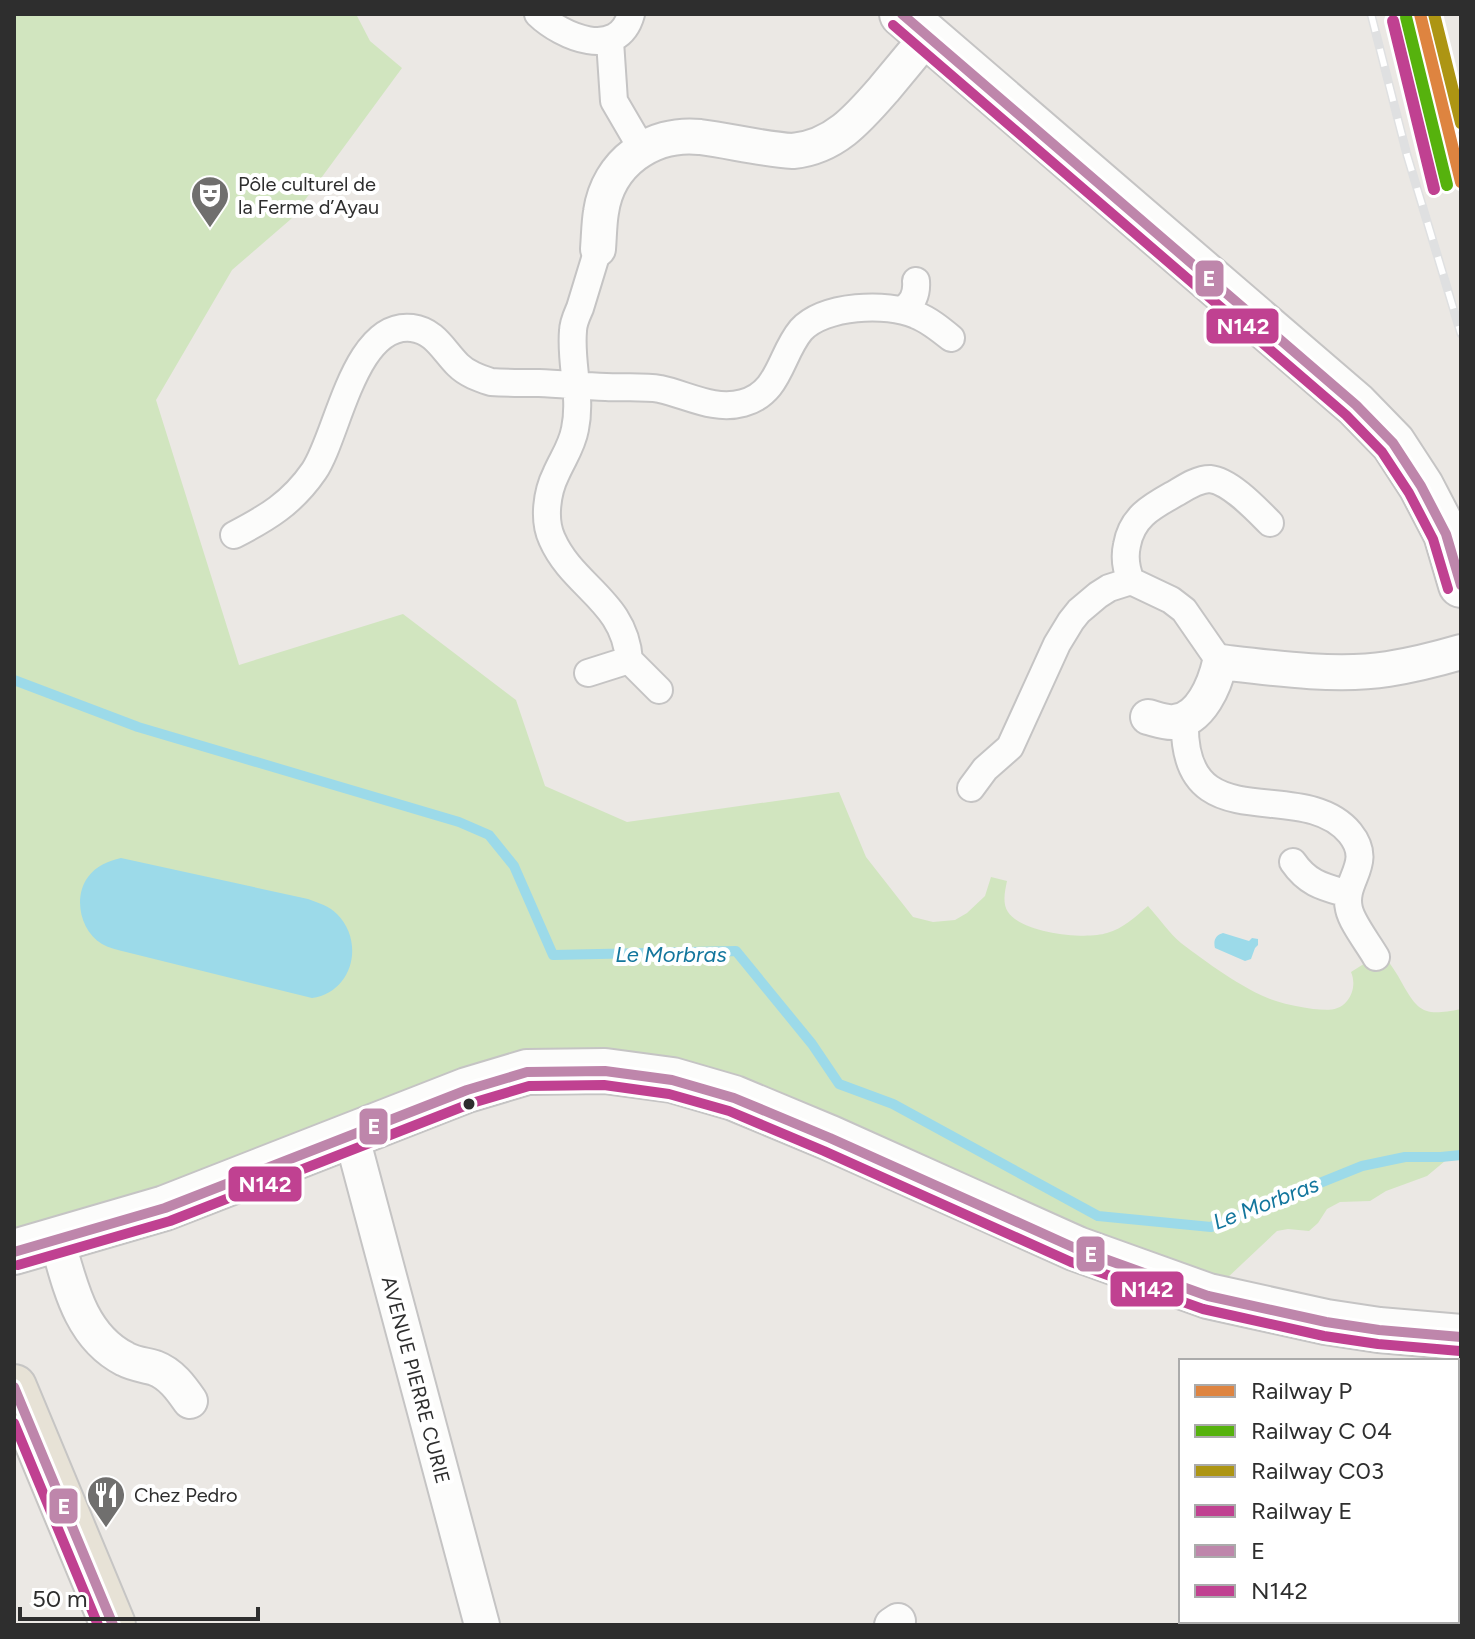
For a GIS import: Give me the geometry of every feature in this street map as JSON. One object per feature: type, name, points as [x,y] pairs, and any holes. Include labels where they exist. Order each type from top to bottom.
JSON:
[{"type":"main road","points":[[14,1387],[113,1625]]},
{"type":"street","points":[[538,14],[569,33],[596,41],[610,41],[623,31],[631,14]]},
{"type":"street","points":[[659,690],[629,660],[627,641],[619,622],[558,551],[547,519],[554,476],[568,452],[576,427],[578,405],[573,329],[598,249],[601,211],[611,179],[624,163],[658,141],[689,137],[793,151],[824,143],[858,120],[915,25],[1356,405],[1393,443],[1421,486],[1446,534],[1461,585]]},
{"type":"street","points":[[610,41],[614,101],[642,149]]},
{"type":"street","points":[[901,310],[912,300],[917,288],[916,281]]},
{"type":"street","points":[[234,535],[276,511],[306,481],[322,456],[362,361],[376,342],[390,331],[406,328],[426,333],[467,372],[491,382],[660,389],[724,406],[745,403],[760,396],[772,384],[801,330],[812,320],[835,311],[867,308],[901,310],[917,315],[951,338]]},
{"type":"street","points":[[1131,581],[1125,560],[1127,542],[1134,524],[1147,510],[1195,483],[1208,479],[1223,483],[1270,523]]},
{"type":"street","points":[[971,788],[985,769],[1010,747],[1057,644],[1071,621],[1098,595],[1131,581],[1171,600],[1184,610],[1220,662],[1208,695],[1193,713],[1175,722],[1148,717]]},
{"type":"street","points":[[1220,662],[1356,671],[1387,669],[1461,652]]},
{"type":"street","points":[[588,673],[629,660]]},
{"type":"street","points":[[1185,719],[1189,760],[1199,777],[1214,791],[1237,801],[1311,810],[1330,817],[1344,828],[1355,842],[1360,859],[1348,894],[1349,907],[1376,957]]},
{"type":"street","points":[[1293,862],[1308,879],[1348,894]]},
{"type":"street","points":[[14,1252],[165,1208],[467,1090],[527,1072],[605,1071],[672,1080],[734,1098],[1077,1249],[1208,1296],[1326,1322],[1391,1332],[1461,1337]]},
{"type":"street","name":"AVENUE PIERRE CURIE","points":[[351,1134],[482,1625]]},
{"type":"street","points":[[57,1240],[74,1299],[97,1337],[128,1361],[159,1369],[190,1401]]},
{"type":"green space","points":[[14,14],[356,14],[370,41],[402,68],[291,219],[232,270],[156,400],[239,665],[403,614],[516,700],[545,786],[627,822],[839,792],[866,857],[913,917],[933,922],[955,920],[985,896],[991,877],[1007,881],[1005,905],[1015,919],[1054,933],[1084,936],[1107,933],[1124,925],[1148,906],[1181,943],[1240,984],[1276,1001],[1318,1009],[1332,1010],[1343,1005],[1352,991],[1351,972],[1378,955],[1384,955],[1419,1007],[1431,1012],[1461,1009],[1461,1155],[1451,1156],[1427,1176],[1386,1191],[1370,1201],[1340,1202],[1327,1209],[1309,1231],[1277,1231],[1208,1296],[605,1071],[14,1252]]},
{"type":"water","points":[[121,858],[308,899],[327,907],[346,925],[351,938],[350,964],[345,976],[326,994],[312,998],[102,944],[88,931],[84,922],[81,894],[83,885],[95,870]]},
{"type":"water","points":[[1223,933],[1249,941],[1258,939],[1251,959],[1245,961],[1215,948],[1216,938]]},
{"type":"waterway","name":"Le Morbras","points":[[14,680],[138,727],[459,822],[489,835],[514,866],[553,955],[736,951],[812,1044],[839,1084],[893,1104],[1098,1216],[1211,1227],[1362,1166],[1405,1157],[1461,1155]]},
{"type":"railway","points":[[1371,14],[1407,155],[1461,334]]},
{"type":"rail line","name":"P","points":[[1420,14],[1461,182]]},
{"type":"rail line","name":"C03","points":[[1434,14],[1461,123]]},
{"type":"rail line","name":"E","points":[[1393,21],[1434,189]]},
{"type":"transit line","name":"E","points":[[902,14],[1356,405],[1393,443],[1421,486],[1446,534],[1461,585]]},
{"type":"transit line","points":[[1406,17],[1447,185]]},
{"type":"transit line","name":"N142","points":[[893,25],[1346,415],[1382,452],[1409,493],[1433,539],[1448,589]]},
{"type":"transit line","name":"E","points":[[14,1252],[165,1208],[467,1090],[527,1072],[605,1071],[672,1080],[734,1098],[1077,1249],[1208,1296],[1326,1322],[1461,1337]]},
{"type":"transit line","name":"N142","points":[[18,1265],[170,1221],[472,1103],[529,1086],[604,1085],[669,1094],[729,1111],[1071,1262],[1203,1309],[1324,1336],[1460,1351]]},
{"type":"transit line","name":"E","points":[[14,1387],[113,1625]]},
{"type":"transit line","name":"N142","points":[[14,1423],[98,1625]]},
{"type":"place","name":"Pôle culturel de la Ferme d’Ayau","points":[[210,229]]},
{"type":"place","name":"Chez Pedro","points":[[106,1529]]}]
